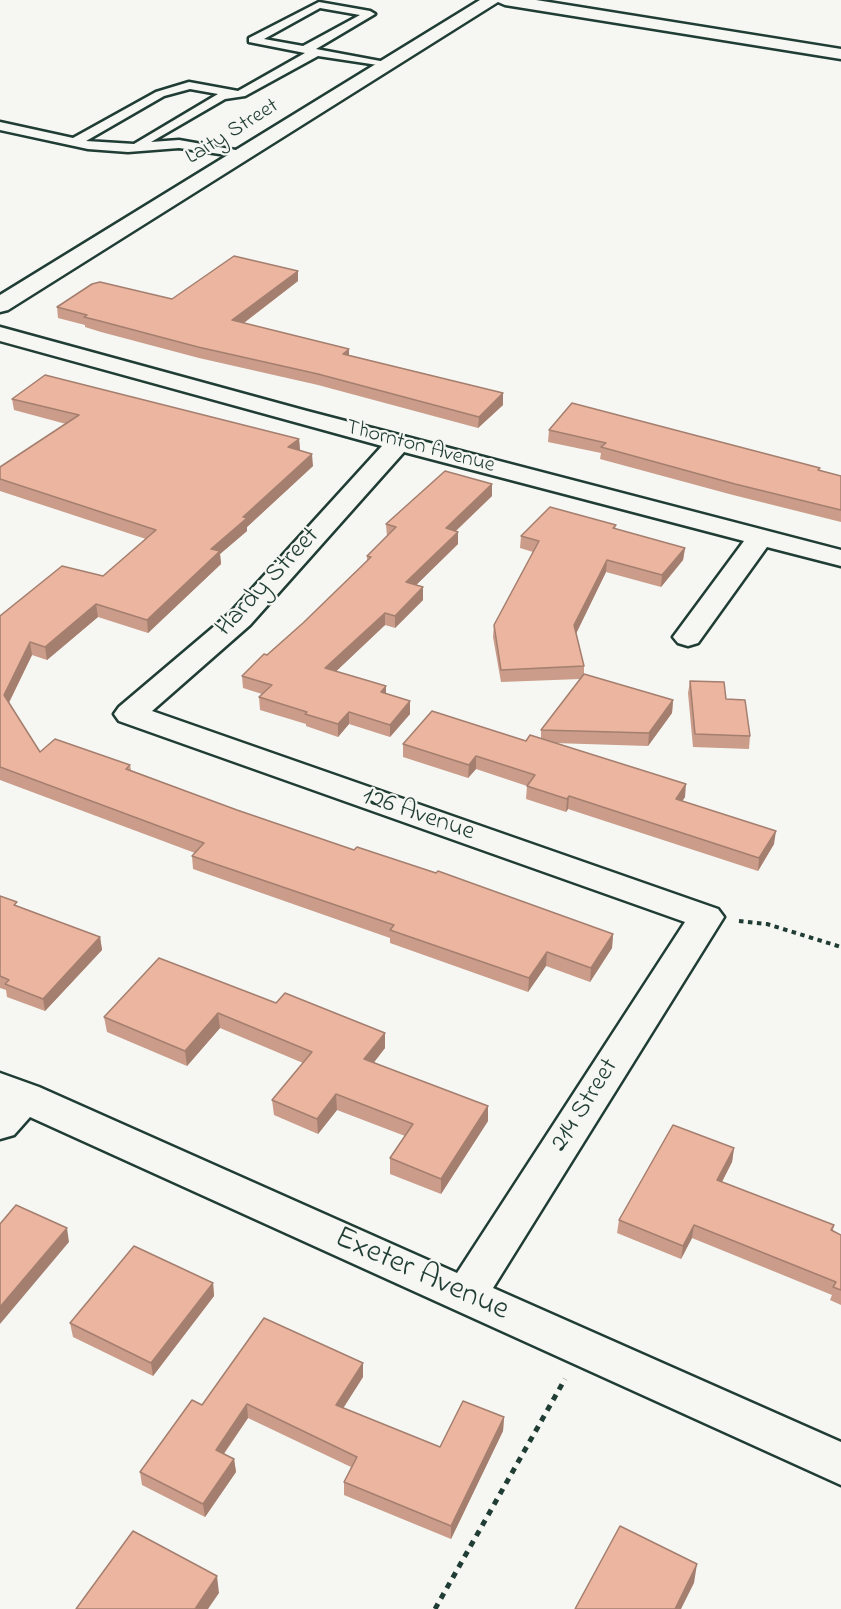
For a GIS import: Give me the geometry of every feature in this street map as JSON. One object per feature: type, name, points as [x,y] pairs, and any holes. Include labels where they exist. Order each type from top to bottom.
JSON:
[{"type":"street","name":"Laity Street","points":[[0,304],[491,0]]},
{"type":"street","points":[[505,0],[841,54]]},
{"type":"street","name":"Thornton Avenue","points":[[0,334],[398,443],[841,558]]},
{"type":"street","name":"Hardy Street","points":[[130,714],[240,619],[398,443]]},
{"type":"street","points":[[688,637],[760,538]]},
{"type":"street","name":"126 Avenue","points":[[130,714],[706,917]]},
{"type":"street","name":"214 Street","points":[[466,1295],[706,917]]},
{"type":"street","name":"Exeter Avenue","points":[[8,1103],[466,1295],[582,1350],[841,1464]]},
{"type":"lane","points":[[134,147],[222,96],[241,94],[310,51],[360,19],[370,14],[319,5],[253,40],[310,51],[387,65]]},
{"type":"lane","points":[[75,142],[160,94],[189,85],[241,94]]},
{"type":"lane","points":[[0,126],[88,145],[134,147],[179,144],[243,155]]},
{"type":"path","points":[[706,917],[767,924],[841,947]]},
{"type":"path","points":[[435,1609],[582,1350]]},
{"type":"building","points":[[234,256],[298,271],[232,320],[349,349],[343,354],[503,393],[479,417],[318,374],[198,347],[84,317],[87,315],[57,307],[92,284],[100,282],[172,299]]},
{"type":"building","points":[[45,375],[299,439],[288,447],[312,454],[243,517],[247,518],[211,549],[220,551],[147,620],[96,604],[45,647],[30,642],[4,695],[40,752],[55,739],[130,765],[126,769],[237,810],[354,850],[357,847],[436,873],[438,871],[613,934],[591,968],[547,952],[529,978],[390,930],[394,925],[192,856],[204,843],[0,767],[0,616],[62,566],[103,576],[156,530],[0,479],[0,467],[79,415],[12,399]]},
{"type":"building","points":[[572,403],[820,468],[818,470],[841,476],[841,510],[735,484],[601,447],[606,443],[549,430]]},
{"type":"building","points":[[445,471],[492,484],[446,528],[458,532],[406,582],[423,587],[395,616],[385,613],[325,668],[386,686],[381,692],[410,701],[390,725],[349,712],[338,724],[259,697],[272,685],[242,676],[264,654],[267,655],[303,623],[371,557],[367,556],[396,527],[386,524]]},
{"type":"building","points":[[550,507],[616,525],[613,528],[685,548],[662,575],[607,560],[574,625],[584,666],[501,670],[494,625],[539,541],[521,536]]},
{"type":"building","points":[[584,674],[673,700],[649,733],[541,730]]},
{"type":"building","points":[[690,681],[724,682],[726,699],[745,700],[750,736],[695,734]]},
{"type":"building","points":[[432,711],[526,741],[530,735],[686,784],[676,799],[776,831],[759,858],[569,796],[567,799],[527,786],[535,775],[476,756],[469,765],[403,744]]},
{"type":"building","points":[[0,896],[17,902],[14,905],[100,937],[43,999],[5,984],[9,980],[0,976]]},
{"type":"building","points":[[159,958],[276,1003],[285,993],[385,1033],[364,1059],[488,1106],[441,1179],[390,1158],[413,1124],[336,1094],[317,1119],[272,1100],[312,1052],[218,1013],[185,1051],[104,1017]]},
{"type":"building","points":[[673,1125],[734,1148],[717,1180],[834,1225],[831,1230],[841,1235],[841,1290],[833,1287],[836,1282],[694,1225],[683,1246],[619,1220]]},
{"type":"building","points":[[16,1205],[67,1228],[0,1307],[0,1224]]},
{"type":"building","points":[[134,1246],[213,1283],[151,1363],[70,1323]]},
{"type":"building","points":[[264,1318],[363,1363],[336,1405],[440,1447],[463,1401],[504,1417],[451,1526],[344,1482],[357,1457],[247,1404],[216,1450],[234,1459],[203,1504],[140,1472],[192,1400],[202,1405]]},
{"type":"building","points":[[620,1526],[697,1564],[675,1609],[575,1609]]},
{"type":"building","points":[[133,1531],[217,1576],[195,1609],[76,1609]]}]
